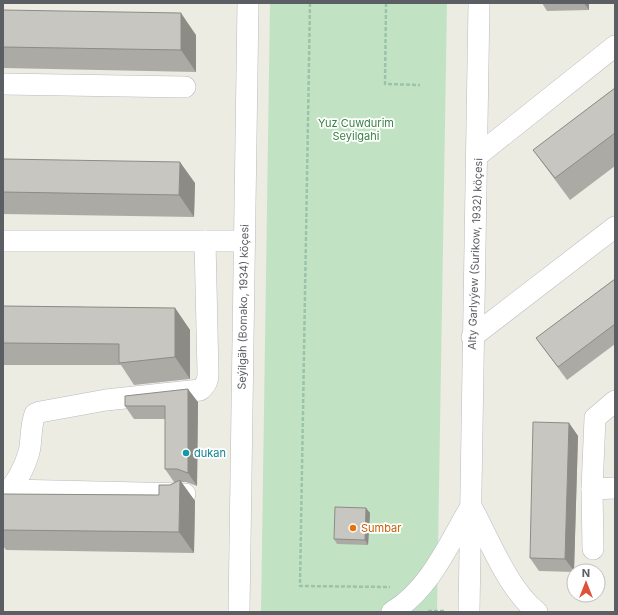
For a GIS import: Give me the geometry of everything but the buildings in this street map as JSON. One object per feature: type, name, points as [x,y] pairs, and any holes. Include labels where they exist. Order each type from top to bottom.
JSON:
[{"type":"street","name":"Seýilgäh (Bomako, 1934) köçesi","points":[[239,612],[248,3]]},
{"type":"street","name":"Alty Garlyýew (Surikow, 1932) köçesi","points":[[469,612],[472,337],[477,156],[479,3]]},
{"type":"street","points":[[477,156],[615,46]]},
{"type":"street","points":[[3,84],[185,87]]},
{"type":"street","points":[[472,337],[615,227]]},
{"type":"street","points":[[3,241],[244,241]]},
{"type":"street","points":[[185,494],[7,493],[29,452],[32,423],[35,414],[106,400],[200,390],[203,388],[208,381],[205,241]]},
{"type":"street","points":[[593,549],[592,489],[595,418],[615,401]]},
{"type":"street","points":[[592,489],[615,488]]},
{"type":"street","points":[[392,612],[404,605],[425,585],[471,506]]},
{"type":"street","name":"Alty Garlyýew (Surikow, 1932) köçesi","points":[[471,506],[510,580],[530,606],[537,612]]},
{"type":"path","points":[[310,3],[300,586],[394,587]]},
{"type":"path","points":[[386,3],[385,84],[420,84]]},
{"type":"path","points":[[423,606],[428,611],[445,611]]},
{"type":"green space","name":"Yuz Cuwdurim Seyilgahi","points":[[270,3],[447,3],[437,612],[261,612]]},
{"type":"place","name":"dukan","points":[[186,453]]},
{"type":"place","name":"Sumbar","points":[[353,528]]}]
